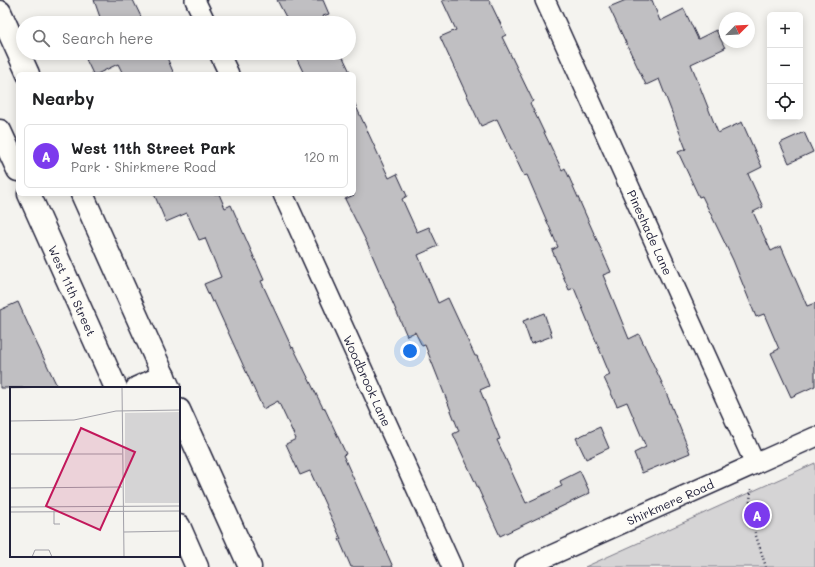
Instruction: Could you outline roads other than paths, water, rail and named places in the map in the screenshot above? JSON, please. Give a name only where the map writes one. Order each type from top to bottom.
[{"type":"main road","points":[[0,12],[8,51],[26,72]]},
{"type":"main road","points":[[0,130],[16,166]]},
{"type":"main road","name":"West 11th Street","points":[[30,196],[116,387]]},
{"type":"main road","points":[[83,196],[166,382],[142,387]]},
{"type":"main road","points":[[180,412],[250,567]]},
{"type":"main road","points":[[180,528],[197,567]]},
{"type":"street","points":[[195,0],[203,16]]},
{"type":"street","name":"Pineshade Lane","points":[[545,0],[755,464]]},
{"type":"street","points":[[222,60],[228,72]]},
{"type":"street","name":"Woodbrook Lane","points":[[284,196],[452,567]]},
{"type":"street","name":"Shirkmere Road","points":[[525,567],[815,437]]},
{"type":"place","name":"West 11th Street Park","points":[[757,515]]}]
